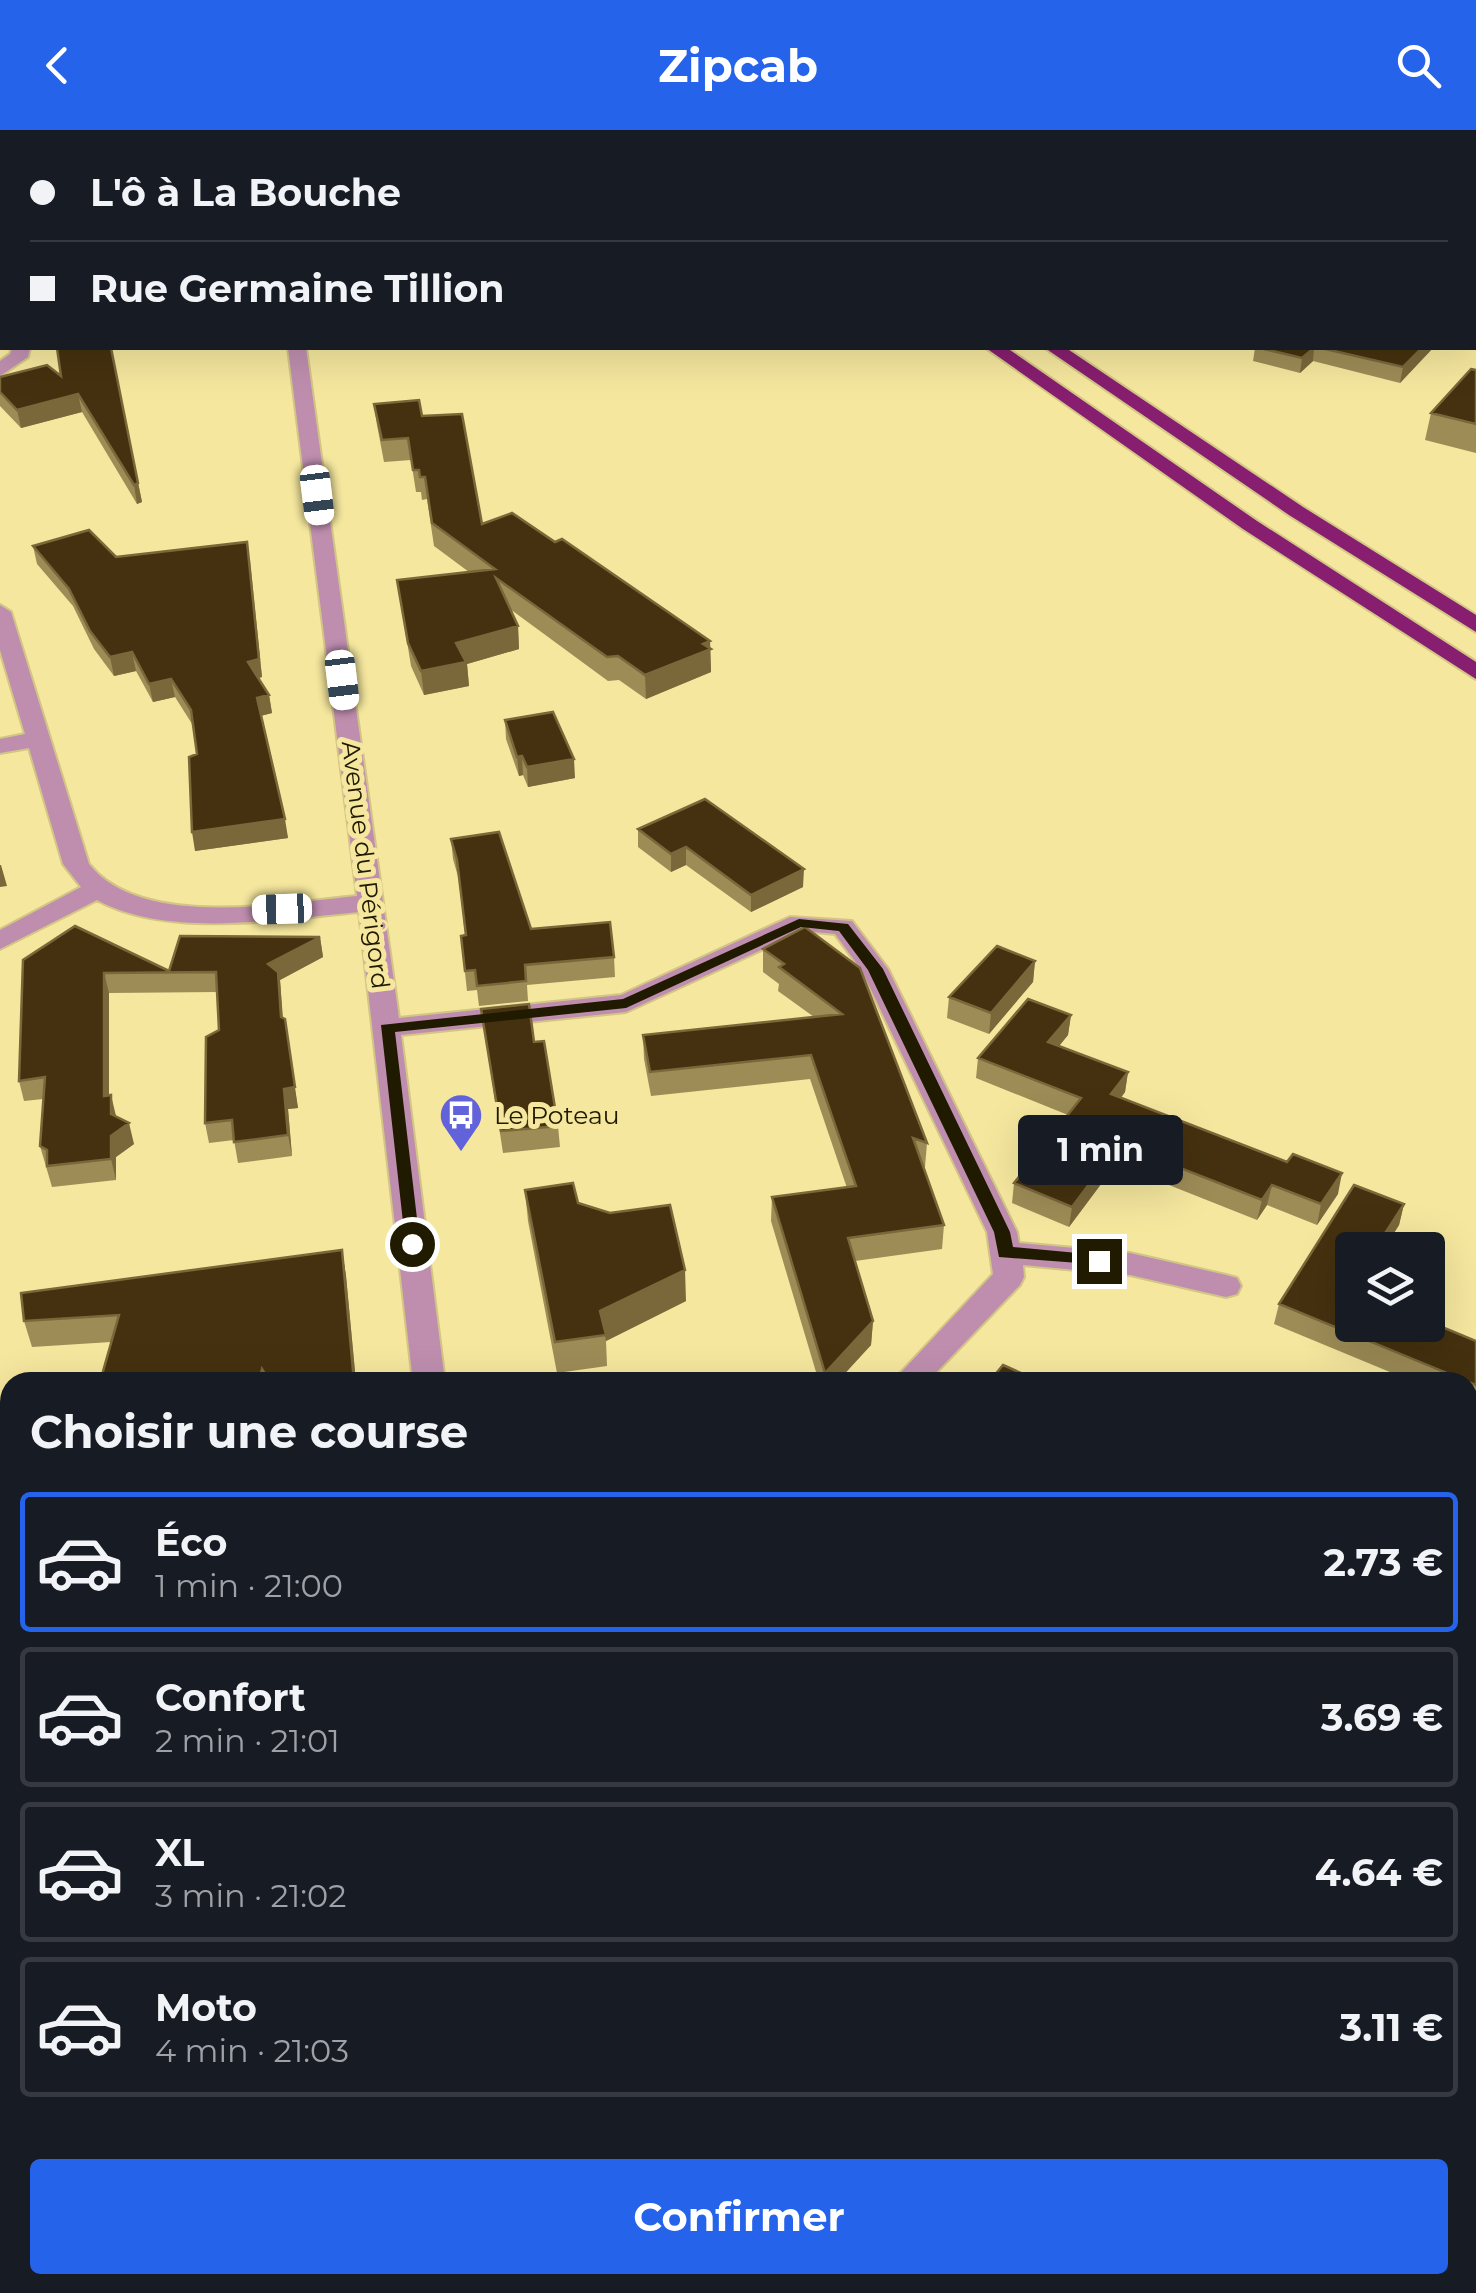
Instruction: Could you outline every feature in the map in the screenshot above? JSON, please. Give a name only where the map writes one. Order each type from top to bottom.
[{"type":"highway","points":[[998,350],[1235,515],[1476,672]]},
{"type":"highway","points":[[1057,350],[1219,460],[1476,625]]},
{"type":"street","points":[[0,370],[19,357],[21,350]]},
{"type":"street","name":"Avenue du Périgord","points":[[297,350],[387,1028],[428,1372]]},
{"type":"street","points":[[0,612],[76,864],[85,879],[130,905],[174,910],[371,903]]},
{"type":"street","points":[[0,746],[37,739]]},
{"type":"street","points":[[0,941],[98,889]]},
{"type":"street","points":[[387,1028],[626,1003],[799,923],[843,927],[875,969],[1002,1232],[1008,1278],[918,1372]]},
{"type":"street","points":[[1005,1252],[1130,1264],[1226,1286]]},
{"type":"building","points":[[57,350],[111,350],[138,483],[134,485],[78,394],[17,410],[0,392],[0,377],[47,365],[61,376]]},
{"type":"building","points":[[1268,350],[1312,350],[1302,358]]},
{"type":"building","points":[[1330,350],[1420,350],[1403,367]]},
{"type":"building","points":[[1471,369],[1476,370],[1476,424],[1431,413]]},
{"type":"building","points":[[419,400],[422,416],[462,414],[482,524],[512,513],[555,542],[562,539],[710,641],[703,644],[711,649],[645,675],[618,656],[607,657],[496,578],[518,626],[456,643],[466,662],[421,671],[408,643],[397,580],[495,569],[432,523],[425,477],[420,477],[419,470],[413,470],[408,438],[382,440],[374,404]]},
{"type":"building","points":[[89,530],[116,557],[247,542],[259,659],[248,662],[269,695],[257,698],[285,819],[192,832],[189,757],[197,754],[191,710],[171,679],[149,684],[132,652],[110,657],[90,631],[69,589],[33,546]]},
{"type":"building","points":[[553,712],[574,759],[527,767],[522,756],[517,757],[505,720]]},
{"type":"building","points":[[705,799],[804,869],[751,895],[686,847],[671,854],[638,829]]},
{"type":"building","points":[[499,832],[531,929],[610,922],[614,957],[525,965],[526,981],[477,986],[475,970],[465,971],[461,936],[466,935],[451,839]]},
{"type":"building","points":[[75,926],[169,971],[180,936],[320,937],[268,964],[278,972],[281,1017],[285,1019],[295,1087],[284,1089],[288,1135],[234,1142],[232,1120],[205,1123],[206,1037],[219,1030],[216,972],[104,973],[104,1096],[111,1095],[111,1114],[129,1123],[111,1136],[111,1159],[47,1166],[47,1150],[40,1146],[45,1077],[19,1081],[23,960]]},
{"type":"building","points":[[805,927],[860,968],[927,1143],[913,1138],[944,1225],[848,1238],[873,1321],[826,1372],[772,1197],[856,1186],[811,1055],[650,1072],[643,1035],[842,1014],[779,967],[784,964],[763,949]]},
{"type":"building","points":[[997,946],[1035,961],[991,1013],[949,997]]},
{"type":"building","points":[[1028,999],[1071,1015],[1048,1042],[1128,1072],[1111,1094],[1287,1162],[1293,1154],[1342,1173],[1321,1204],[1272,1185],[1262,1200],[1119,1144],[1072,1207],[1014,1183],[1081,1098],[978,1058]]},
{"type":"building","points":[[529,1004],[534,1042],[544,1041],[558,1126],[501,1131],[481,1009]]},
{"type":"building","points":[[573,1183],[578,1203],[610,1213],[670,1205],[685,1270],[600,1311],[606,1335],[555,1342],[525,1190]]},
{"type":"building","points":[[1354,1185],[1404,1204],[1386,1232],[1335,1232],[1335,1327],[1279,1304]]},
{"type":"building","points":[[342,1250],[353,1372],[262,1369],[103,1372],[119,1315],[24,1321],[21,1293]]},
{"type":"building","points":[[1445,1328],[1476,1341],[1476,1372],[1444,1372],[1371,1342],[1445,1342]]},
{"type":"building","points":[[1003,1365],[1019,1372],[997,1372]]},
{"type":"place","name":"Le Poteau","points":[[461,1153]]},
{"type":"route","points":[[412,1244],[387,1028],[626,1003],[799,923],[843,927],[875,969],[1002,1232],[1005,1252],[1099,1261]]}]
